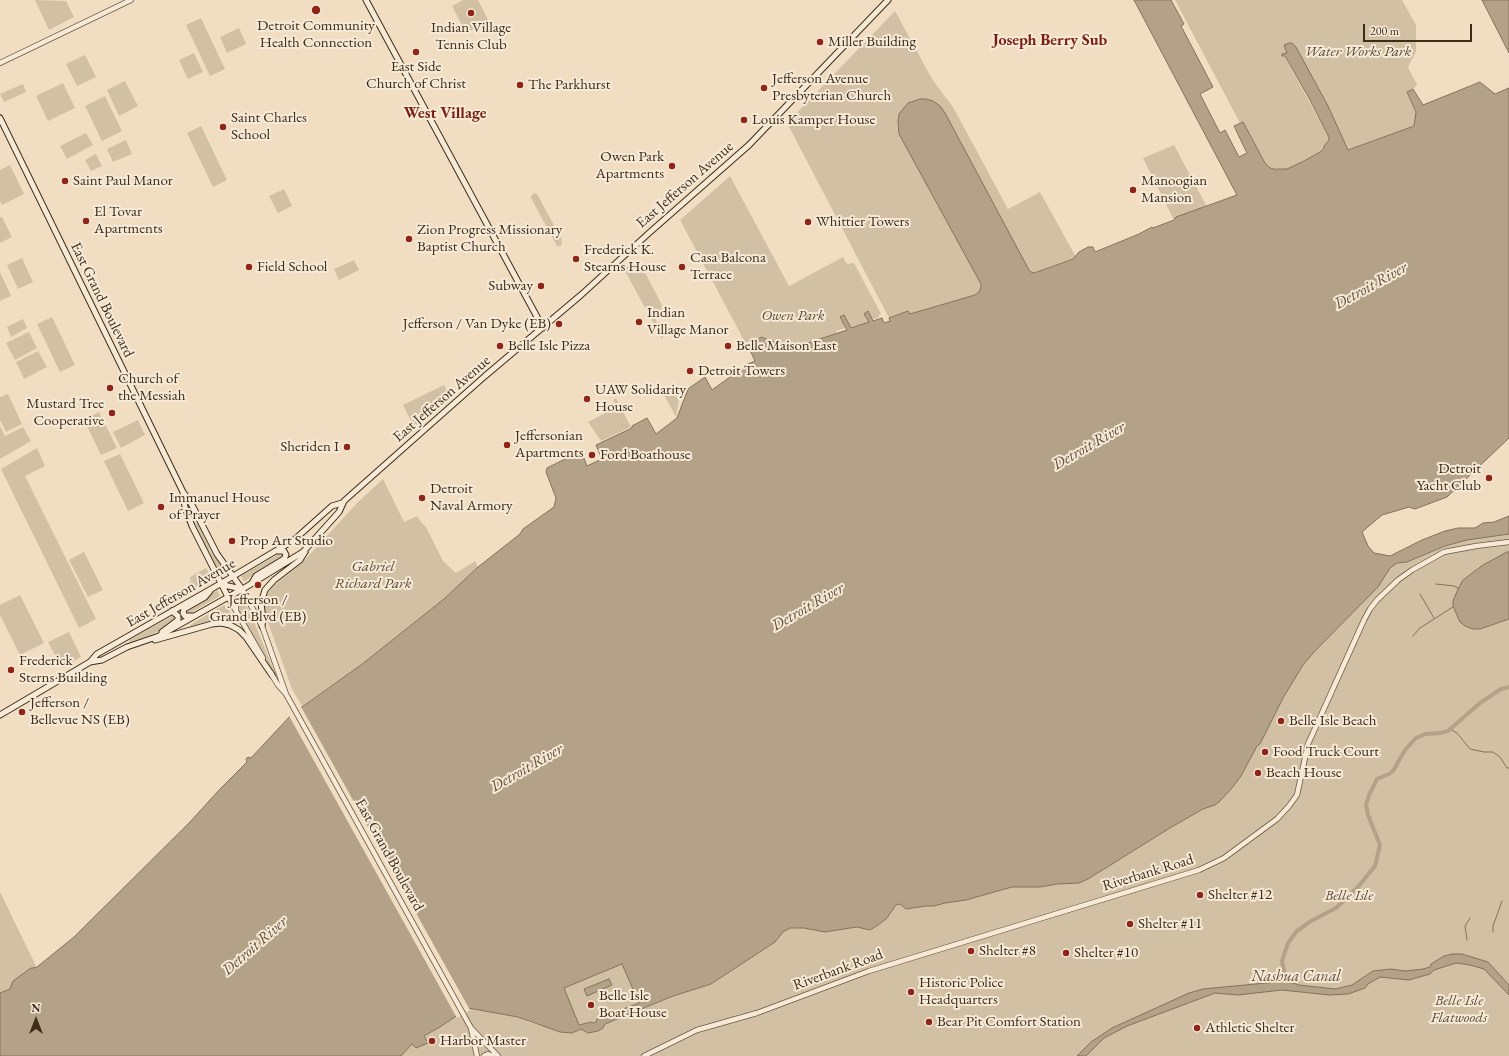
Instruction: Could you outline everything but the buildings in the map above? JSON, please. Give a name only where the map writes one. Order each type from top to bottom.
[{"type":"main road","points":[[366,0],[543,328]]},
{"type":"main road","name":"East Jefferson Avenue","points":[[0,716],[90,662],[97,654],[294,540],[332,506],[342,503],[469,391],[582,295],[649,233],[749,145],[888,0]]},
{"type":"main road","name":"East Grand Boulevard","points":[[0,118],[183,492],[192,505],[217,554],[242,590]]},
{"type":"main road","name":"East Grand Boulevard","points":[[183,492],[188,515],[220,584],[228,597]]},
{"type":"main road","name":"East Jefferson Avenue","points":[[90,662],[102,660],[127,647],[159,636],[242,590],[291,560],[308,547],[339,512],[342,503]]},
{"type":"main road","points":[[194,529],[192,524],[193,520],[201,522]]},
{"type":"main road","points":[[262,626],[263,620],[261,603],[265,590],[274,580],[300,560],[308,547]]},
{"type":"main road","points":[[252,583],[256,576],[285,558],[286,555],[284,551],[276,551]]},
{"type":"main road","points":[[213,567],[216,572],[222,572],[224,568],[223,562]]},
{"type":"main road","points":[[220,584],[242,590]]},
{"type":"main road","points":[[196,616],[185,616],[183,611],[205,597],[211,589]]},
{"type":"main road","points":[[159,636],[178,620],[178,616],[172,611]]},
{"type":"main road","points":[[139,643],[164,638],[207,624],[224,624],[235,628],[246,637],[272,675]]},
{"type":"street","points":[[0,63],[130,0]]},
{"type":"street","name":"Riverbank Road","points":[[644,1056],[697,1030],[757,1013],[869,971],[1205,868],[1224,858],[1277,819],[1297,795],[1308,744],[1364,620],[1370,609],[1378,600],[1398,580],[1412,570],[1444,552],[1509,542]]},
{"type":"street","name":"East Grand Boulevard","points":[[242,590],[262,626],[286,694]]},
{"type":"street","name":"East Grand Boulevard","points":[[228,597],[272,675],[286,694],[470,1027]]},
{"type":"street","points":[[236,610],[236,605],[239,601],[244,600],[250,603]]},
{"type":"street","points":[[470,1027],[476,1056]]},
{"type":"street","points":[[470,1027],[498,1056]]},
{"type":"street","points":[[484,1056],[490,1054],[493,1056]]},
{"type":"green space","points":[[35,0],[66,1],[74,17],[49,30]]},
{"type":"green space","name":"Indian Village Tennis Club","points":[[463,0],[478,0],[489,21],[466,33],[452,6]]},
{"type":"green space","name":"Water Works Park","points":[[1175,0],[1402,0],[1416,25],[1416,52],[1408,67],[1417,85],[1407,93],[1416,112],[1414,126],[1348,150],[1316,84],[1287,53],[1284,56],[1329,137],[1329,140],[1320,152],[1304,161],[1287,169],[1270,168],[1265,163],[1243,122],[1240,123]]},
{"type":"green space","points":[[895,11],[932,79],[953,107],[1008,209],[1040,192],[1076,257],[975,295],[910,315],[908,311],[889,318],[787,123]]},
{"type":"green space","points":[[201,18],[225,69],[210,76],[186,25]]},
{"type":"green space","points":[[239,28],[246,44],[227,53],[220,37]]},
{"type":"green space","points":[[194,53],[203,72],[188,79],[179,60]]},
{"type":"green space","points":[[85,55],[96,77],[77,86],[66,64]]},
{"type":"green space","points":[[125,81],[138,106],[119,116],[107,90]]},
{"type":"green space","points":[[63,83],[75,108],[48,121],[36,96]]},
{"type":"green space","points":[[23,84],[26,92],[4,102],[0,94]]},
{"type":"green space","points":[[105,96],[122,131],[102,141],[85,106]]},
{"type":"green space","points":[[201,126],[227,180],[213,187],[187,133]]},
{"type":"green space","points":[[86,133],[93,145],[67,159],[60,146]]},
{"type":"green space","points":[[126,140],[132,154],[113,162],[107,149]]},
{"type":"green space","points":[[1174,145],[1207,207],[1177,217],[1174,220],[1143,158]]},
{"type":"green space","points":[[96,154],[102,166],[91,171],[85,160]]},
{"type":"green space","points":[[10,165],[24,194],[2,205],[0,201],[0,170]]},
{"type":"green space","name":"Owen Park","points":[[730,176],[789,286],[843,257],[847,264],[854,263],[881,314],[879,317],[872,320],[868,312],[869,322],[850,328],[844,316],[840,318],[846,328],[836,331],[837,333],[791,350],[761,337],[747,346],[680,220]]},
{"type":"green space","points":[[284,189],[292,206],[278,213],[269,196]]},
{"type":"green space","points":[[534,193],[537,194],[562,240],[561,246],[557,246],[531,198]]},
{"type":"green space","points":[[0,217],[2,217],[12,237],[0,243]]},
{"type":"green space","points":[[22,258],[33,282],[18,289],[7,265]]},
{"type":"green space","points":[[354,260],[359,270],[339,280],[334,269]]},
{"type":"green space","points":[[636,260],[642,267],[662,305],[661,310],[655,318],[663,338],[662,339],[624,269]]},
{"type":"green space","points":[[0,272],[11,296],[0,301]]},
{"type":"green space","points":[[52,317],[75,365],[60,372],[37,324]]},
{"type":"green space","points":[[23,319],[27,328],[11,337],[7,327]]},
{"type":"green space","points":[[29,332],[37,348],[15,360],[6,343]]},
{"type":"green space","points":[[38,351],[47,367],[24,379],[16,362]]},
{"type":"green space","points":[[444,385],[450,396],[414,427],[403,405]]},
{"type":"green space","points":[[666,391],[669,396],[675,392],[679,400],[676,417],[663,393]]},
{"type":"green space","points":[[8,394],[22,424],[6,432],[0,420],[0,397]]},
{"type":"green space","points":[[616,398],[631,427],[601,441],[588,422],[617,407],[613,400]]},
{"type":"green space","points":[[99,412],[117,448],[101,455],[84,420]]},
{"type":"green space","points":[[138,420],[145,435],[121,448],[113,432]]},
{"type":"green space","points":[[0,426],[5,436],[23,427],[31,441],[0,459]]},
{"type":"green space","points":[[37,448],[45,466],[25,476],[96,619],[79,628],[1,469]]},
{"type":"green space","points":[[120,454],[144,503],[128,511],[104,461]]},
{"type":"green space","name":"Gabriel Richard Park","points":[[383,479],[404,522],[417,516],[426,527],[443,561],[456,573],[475,561],[478,567],[444,599],[361,665],[302,706],[292,689],[265,614],[267,595],[273,586],[301,564],[358,502]]},
{"type":"green space","points":[[195,524],[198,524],[211,552],[222,566],[221,570],[218,570],[216,567]]},
{"type":"green space","name":"Belle Isle","points":[[1509,534],[1509,1056],[401,1056],[412,1044],[427,1043],[424,1036],[468,1008],[518,1017],[531,1023],[572,1033],[581,1029],[588,1033],[598,1031],[604,1024],[673,996],[711,984],[775,942],[783,932],[790,928],[804,928],[825,932],[857,927],[870,930],[886,919],[896,905],[900,904],[906,909],[934,906],[966,900],[1012,887],[1040,887],[1057,884],[1070,884],[1088,879],[1170,828],[1219,802],[1232,788],[1241,775],[1283,698],[1303,665],[1378,587],[1390,568],[1397,563],[1407,562],[1445,546],[1467,540]]},
{"type":"green space","points":[[84,552],[103,590],[88,597],[69,560]]},
{"type":"green space","points":[[279,554],[283,555],[282,558],[256,573],[244,582],[241,576]]},
{"type":"green space","points":[[206,568],[213,580],[193,591],[188,584],[191,581],[190,577]]},
{"type":"green space","points":[[217,590],[220,596],[189,614],[186,613],[187,609],[209,597]]},
{"type":"green space","points":[[20,595],[44,643],[20,655],[0,615],[0,605]]},
{"type":"green space","points":[[241,603],[245,604],[250,612],[275,673],[237,608]]},
{"type":"green space","points":[[224,605],[229,610],[239,628],[220,621],[208,622],[191,627],[190,625]]},
{"type":"green space","points":[[172,616],[175,617],[175,620],[162,629],[130,642],[129,640]]},
{"type":"green space","points":[[69,632],[81,657],[62,668],[48,642]]},
{"type":"green space","points":[[0,892],[36,966],[14,981],[10,989],[0,993]]},
{"type":"green space","points":[[622,964],[639,1003],[597,1019],[596,1022],[579,1025],[563,988]]},
{"type":"water","name":"Detroit River","points":[[1134,0],[1171,0],[1184,24],[1181,26],[1213,87],[1200,94],[1220,133],[1225,130],[1239,157],[1247,153],[1234,126],[1243,122],[1265,163],[1270,168],[1274,169],[1287,169],[1304,161],[1320,152],[1329,140],[1329,137],[1310,100],[1285,56],[1282,56],[1282,54],[1287,53],[1284,45],[1289,43],[1292,43],[1296,47],[1328,106],[1348,150],[1414,126],[1416,112],[1407,92],[1413,89],[1423,105],[1480,82],[1495,94],[1509,88],[1509,438],[1447,497],[1415,509],[1409,507],[1382,515],[1362,532],[1368,546],[1374,553],[1390,556],[1422,540],[1445,531],[1458,528],[1475,528],[1483,523],[1494,522],[1509,516],[1509,534],[1467,540],[1445,546],[1407,562],[1397,563],[1390,568],[1378,587],[1303,665],[1283,698],[1260,744],[1257,746],[1241,776],[1232,788],[1215,805],[1203,809],[1079,883],[1057,884],[1040,887],[1012,887],[966,900],[934,906],[906,909],[900,904],[896,905],[886,919],[870,930],[857,927],[825,932],[804,928],[790,928],[783,932],[775,942],[711,984],[673,996],[605,1024],[603,1028],[598,1031],[588,1033],[581,1029],[572,1033],[560,1032],[518,1017],[468,1008],[424,1036],[428,1043],[416,1048],[412,1044],[401,1056],[0,1056],[0,993],[10,989],[13,981],[31,968],[37,967],[74,937],[190,822],[247,762],[246,759],[248,757],[251,758],[292,714],[361,665],[444,599],[478,567],[520,534],[523,529],[554,507],[556,498],[546,472],[547,468],[581,451],[587,466],[602,459],[596,445],[632,428],[632,426],[647,418],[656,434],[677,418],[688,389],[705,377],[712,390],[748,364],[755,361],[748,346],[761,337],[790,348],[791,350],[847,330],[840,317],[844,315],[851,328],[869,322],[864,314],[868,311],[873,321],[882,318],[884,323],[890,321],[889,318],[908,311],[910,314],[975,295],[979,292],[981,284],[899,134],[899,114],[908,103],[920,99],[926,99],[933,101],[940,106],[1029,270],[1034,273],[1073,259],[1079,252],[1088,247],[1093,247],[1095,252],[1152,227],[1153,228],[1174,220],[1176,217],[1237,195]],"holes":[[[622,964],[639,1003],[597,1019],[596,1022],[579,1025],[564,988]]]},
{"type":"water","points":[[1482,0],[1509,0],[1509,53]]},
{"type":"water","points":[[1509,552],[1509,619],[1480,629],[1473,629],[1465,626],[1460,622],[1453,606],[1453,601],[1463,580],[1483,565]]},
{"type":"water","points":[[1462,954],[1488,962],[1509,985],[1509,995],[1484,969],[1456,963],[1434,970],[1430,974],[1409,980],[1380,977],[1368,984],[1365,988],[1348,994],[1329,995],[1282,990],[1238,995],[1215,993],[1127,1026],[1104,1038],[1086,1056],[1077,1056],[1091,1042],[1112,1028],[1189,993],[1203,989],[1287,981],[1299,985],[1335,989],[1352,985],[1373,971],[1391,969],[1405,971],[1423,969],[1430,967],[1431,964],[1444,956]]},
{"type":"water","points":[[609,979],[612,985],[587,996],[584,989]]},
{"type":"pier","points":[[300,705],[470,1010],[457,1018],[288,714]]},
{"type":"waterway","points":[[1436,584],[1454,586],[1458,588]]},
{"type":"waterway","points":[[1420,594],[1434,618]]},
{"type":"waterway","points":[[1413,636],[1420,628],[1453,607]]},
{"type":"waterway","name":"Nashua Canal","points":[[1287,985],[1282,961],[1288,943],[1297,931],[1311,921],[1336,908],[1358,887],[1375,866],[1380,845],[1368,815],[1366,805],[1377,779],[1393,771],[1405,750],[1416,738],[1425,734],[1448,731],[1480,703],[1501,689],[1509,687]]},
{"type":"waterway","points":[[1450,729],[1457,733],[1470,749],[1493,752],[1500,757],[1507,768],[1509,768]]},
{"type":"waterway","points":[[1493,932],[1493,926],[1502,901]]},
{"type":"waterway","points":[[1467,940],[1465,926],[1470,918]]},
{"type":"place","name":"Detroit Community Health Connection","points":[[316,10]]},
{"type":"place","name":"Indian Village Tennis Club","points":[[471,13]]},
{"type":"place","name":"Miller Building","points":[[820,42]]},
{"type":"place","name":"East Side Church of Christ","points":[[416,52]]},
{"type":"place","name":"The Parkhurst","points":[[520,85]]},
{"type":"place","name":"Jefferson Avenue Presbyterian Church","points":[[764,88]]},
{"type":"place","name":"Louis Kamper House","points":[[744,120]]},
{"type":"place","name":"Saint Charles School","points":[[223,127]]},
{"type":"place","name":"Owen Park Apartments","points":[[672,166]]},
{"type":"place","name":"Saint Paul Manor","points":[[65,181]]},
{"type":"place","name":"Manoogian Mansion","points":[[1133,190]]},
{"type":"place","name":"El Tovar Apartments","points":[[86,221]]},
{"type":"place","name":"Whittier Towers","points":[[808,222]]},
{"type":"place","name":"Zion Progress Missionary Baptist Church","points":[[409,239]]},
{"type":"place","name":"Frederick K. Stearns House","points":[[576,259]]},
{"type":"place","name":"Field School","points":[[249,267]]},
{"type":"place","name":"Casa Balcona Terrace","points":[[682,267]]},
{"type":"place","name":"Subway","points":[[541,286]]},
{"type":"place","name":"Indian Village Manor","points":[[639,322]]},
{"type":"place","name":"Jefferson / Van Dyke (EB)","points":[[559,324]]},
{"type":"place","name":"Belle Isle Pizza","points":[[500,346]]},
{"type":"place","name":"Belle Maison East","points":[[728,346]]},
{"type":"place","name":"Detroit Towers","points":[[690,371]]},
{"type":"place","name":"Church of the Messiah","points":[[110,388]]},
{"type":"place","name":"UAW Solidarity House","points":[[587,399]]},
{"type":"place","name":"Mustard Tree Cooperative","points":[[112,413]]},
{"type":"place","name":"Jeffersonian Apartments","points":[[507,445]]},
{"type":"place","name":"Sheriden I","points":[[347,447]]},
{"type":"place","name":"Ford Boathouse","points":[[592,455]]},
{"type":"place","name":"Detroit Yacht Club","points":[[1489,478]]},
{"type":"place","name":"Detroit Naval Armory","points":[[422,498]]},
{"type":"place","name":"Immanuel House of Prayer","points":[[161,507]]},
{"type":"place","name":"Prop Art Studio","points":[[232,541]]},
{"type":"place","name":"Jefferson / Grand Blvd (EB)","points":[[258,585]]},
{"type":"place","name":"Frederick Sterns Building","points":[[11,670]]},
{"type":"place","name":"Jefferson / Bellevue NS (EB)","points":[[22,712]]},
{"type":"place","name":"Belle Isle Beach","points":[[1281,721]]},
{"type":"place","name":"Food Truck Court","points":[[1265,752]]},
{"type":"place","name":"Beach House","points":[[1258,773]]},
{"type":"place","name":"Shelter #12","points":[[1200,895]]},
{"type":"place","name":"Shelter #11","points":[[1130,924]]},
{"type":"place","name":"Shelter #8","points":[[971,951]]},
{"type":"place","name":"Shelter #10","points":[[1066,953]]},
{"type":"place","name":"Historic Police Headquarters","points":[[911,992]]},
{"type":"place","name":"Belle Isle Boat House","points":[[591,1005]]},
{"type":"place","name":"Bear Pit Comfort Station","points":[[929,1022]]},
{"type":"place","name":"Athletic Shelter","points":[[1197,1028]]},
{"type":"place","name":"Harbor Master","points":[[432,1041]]},
{"type":"district","name":"Joseph Berry Sub","points":[[1050,41]]},
{"type":"district","name":"West Village","points":[[445,114]]},
{"type":"park label","name":"Belle Isle Flatwoods","points":[[1459,1010]]}]
